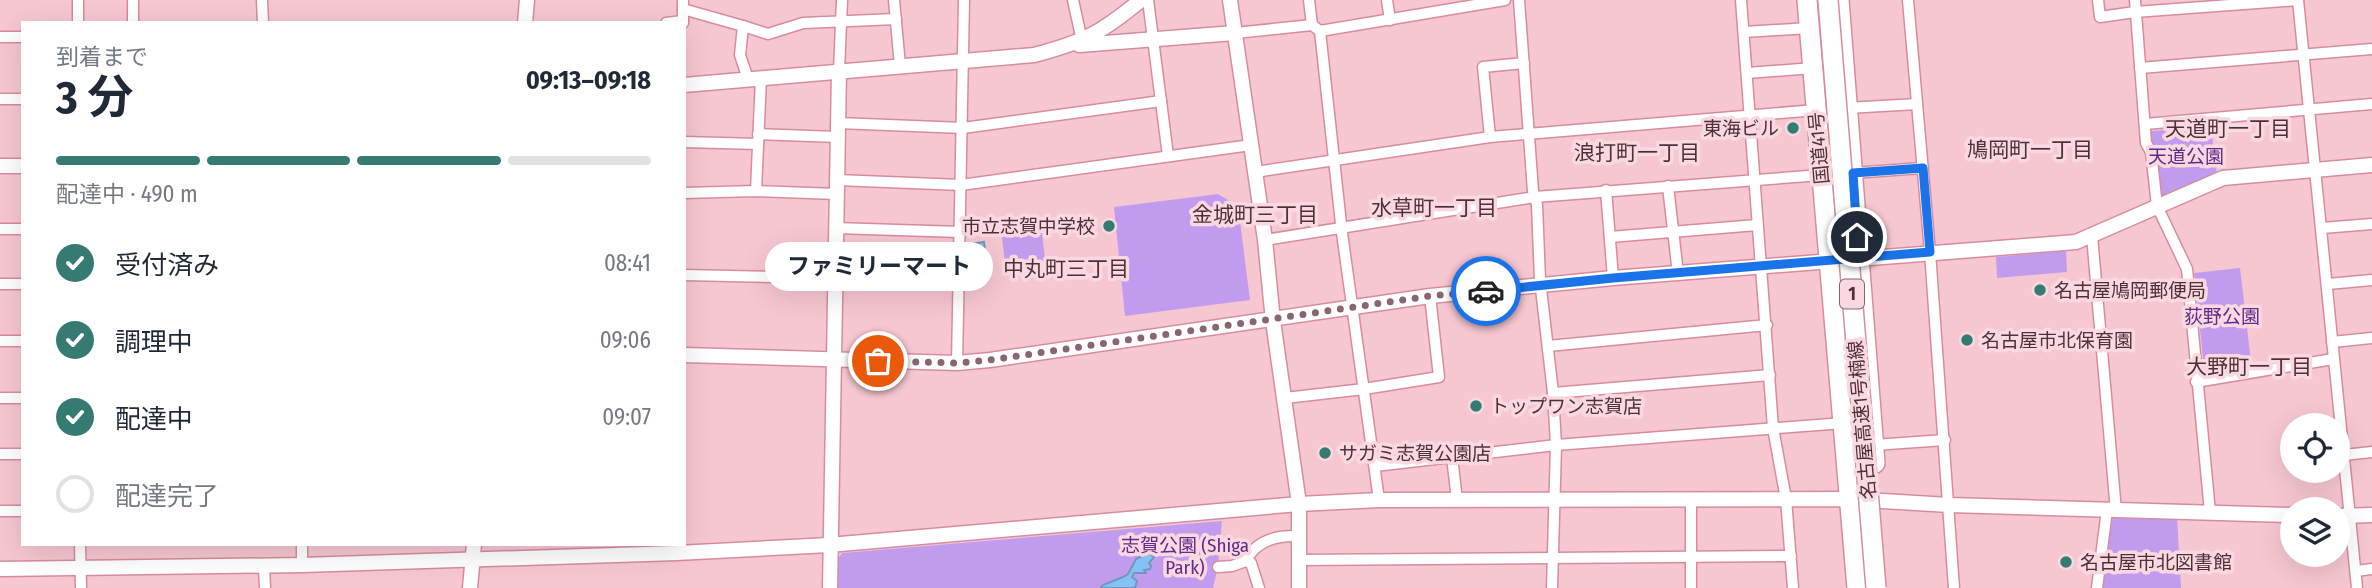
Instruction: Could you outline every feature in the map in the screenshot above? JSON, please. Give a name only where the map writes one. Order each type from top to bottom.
[{"type":"highway","name":"国道41号","points":[[1807,0],[1857,588]]},
{"type":"highway","name":"名古屋高速1号楠線","points":[[1817,0],[1864,588]]},
{"type":"highway","name":"名古屋高速1号楠線","points":[[1828,0],[1876,588]]},
{"type":"highway","name":"国道41号","points":[[1839,0],[1885,588]]},
{"type":"street","points":[[78,0],[78,21]]},
{"type":"street","points":[[133,0],[133,21]]},
{"type":"street","points":[[262,0],[262,21]]},
{"type":"street","points":[[525,21],[527,0]]},
{"type":"street","points":[[830,588],[832,360],[842,0]]},
{"type":"street","points":[[894,0],[901,66]]},
{"type":"street","points":[[957,363],[964,0]]},
{"type":"street","points":[[1073,0],[1077,43]]},
{"type":"street","points":[[1077,43],[1116,21],[1141,0]]},
{"type":"street","points":[[1148,0],[1168,156]]},
{"type":"street","points":[[1230,0],[1265,240],[1273,321],[1299,504],[1299,588]]},
{"type":"street","points":[[1309,0],[1316,28],[1378,500]]},
{"type":"street","points":[[1387,0],[1390,20]]},
{"type":"street","points":[[686,85],[1034,55],[1077,43],[1316,28],[1390,20],[1505,0]]},
{"type":"street","points":[[1519,0],[1556,445],[1552,588]]},
{"type":"street","points":[[1741,0],[1773,428],[1786,499],[1793,588]]},
{"type":"street","points":[[1908,0],[1945,440],[1954,588]]},
{"type":"street","points":[[2098,0],[2100,18],[2136,12],[2298,0],[2339,413]]},
{"type":"street","points":[[2134,0],[2146,143],[2151,152],[2157,206],[2187,268],[2210,512]]},
{"type":"street","points":[[683,4],[768,34],[803,23],[896,19]]},
{"type":"street","points":[[743,26],[740,55],[755,79],[758,139],[756,191]]},
{"type":"street","points":[[1744,32],[1809,28]]},
{"type":"street","points":[[0,37],[21,37]]},
{"type":"street","points":[[2140,68],[2372,49]]},
{"type":"street","points":[[1490,137],[1483,68],[1524,62]]},
{"type":"street","points":[[1747,73],[1813,68]]},
{"type":"street","points":[[0,99],[21,99]]},
{"type":"street","points":[[686,142],[758,139],[838,130],[963,128],[1161,101]]},
{"type":"street","points":[[1847,108],[1917,104]]},
{"type":"street","points":[[2145,124],[2372,104]]},
{"type":"street","points":[[1255,172],[1490,137],[1816,110]]},
{"type":"street","points":[[686,193],[961,185],[1251,145]]},
{"type":"street","points":[[686,355],[957,363],[1273,321],[1430,296],[1613,278],[2076,242],[2223,178],[2372,165]]},
{"type":"street","points":[[0,166],[21,166]]},
{"type":"street","points":[[1853,173],[1923,168]]},
{"type":"street","points":[[1265,240],[1535,197],[1821,175]]},
{"type":"street","points":[[1668,186],[1678,274]]},
{"type":"street","points":[[1606,190],[1613,278]]},
{"type":"street","points":[[2322,228],[2372,224]]},
{"type":"street","points":[[1611,237],[1757,225]]},
{"type":"street","points":[[835,228],[960,232]]},
{"type":"street","points":[[0,229],[21,229]]},
{"type":"street","points":[[2092,236],[2112,511],[2097,588]]},
{"type":"street","points":[[686,275],[959,281]]},
{"type":"street","points":[[2328,284],[2372,280]]},
{"type":"street","points":[[0,284],[21,284]]},
{"type":"street","points":[[1285,398],[1439,377],[1430,296]]},
{"type":"street","points":[[1548,346],[1767,325]]},
{"type":"street","points":[[2332,342],[2372,338]]},
{"type":"street","points":[[0,341],[21,341]]},
{"type":"street","points":[[2196,383],[2333,359]]},
{"type":"street","points":[[1553,393],[1770,375]]},
{"type":"street","points":[[0,398],[21,398]]},
{"type":"street","points":[[1375,466],[1556,445],[1844,423]]},
{"type":"street","points":[[1874,445],[1945,440]]},
{"type":"street","points":[[2350,454],[2372,452]]},
{"type":"street","points":[[0,454],[21,454]]},
{"type":"street","points":[[1452,457],[1457,500]]},
{"type":"street","points":[[1691,499],[1691,588]]},
{"type":"street","points":[[0,569],[473,561],[677,549],[829,545],[1299,504],[1378,500],[1849,499],[2112,511],[2280,514]]},
{"type":"street","points":[[0,511],[21,511]]},
{"type":"street","points":[[2350,516],[2372,515]]},
{"type":"street","points":[[1218,567],[1246,561],[1251,551],[1276,537],[1294,536]]},
{"type":"street","points":[[2350,544],[2357,588]]},
{"type":"street","points":[[80,546],[81,588]]},
{"type":"street","points":[[302,546],[302,565]]},
{"type":"street","points":[[470,588],[474,546]]},
{"type":"street","points":[[1299,560],[1791,556]]},
{"type":"street","points":[[1246,561],[1251,564],[1259,588]]},
{"type":"street","points":[[264,566],[265,588]]},
{"type":"street","points":[[2356,571],[2372,569]]},
{"type":"green space","name":"天道公園","points":[[2211,126],[2217,175],[2164,197],[2160,196],[2156,147],[2150,142],[2149,134],[2152,131]]},
{"type":"green space","points":[[1218,194],[1238,206],[1250,300],[1125,316],[1114,207]]},
{"type":"green space","points":[[1041,226],[1046,266],[1006,270],[1001,230]]},
{"type":"green space","points":[[2066,251],[2067,272],[1997,278],[1996,257]]},
{"type":"green space","name":"荻野公園","points":[[2240,268],[2251,362],[2204,367],[2194,273]]},
{"type":"green space","points":[[2113,515],[2177,517],[2181,588],[2102,588]]},
{"type":"green space","name":"志賀公園 (Shiga Park)","points":[[1222,521],[1218,567],[1213,588],[838,588],[838,559],[842,553]]},
{"type":"water","points":[[984,242],[988,275],[974,277],[970,244]]},
{"type":"water","points":[[1149,553],[1154,557],[1149,563],[1150,569],[1144,570],[1146,573],[1134,573],[1132,577],[1137,581],[1135,588],[1101,588],[1128,574],[1136,559]]},
{"type":"way so far","points":[[878,361],[957,363],[990,360],[1430,296],[1486,291]]},
{"type":"place","name":"東海ビル","points":[[1793,128]]},
{"type":"place","name":"市立志賀中学校","points":[[1109,226]]},
{"type":"place","name":"名古屋鳩岡郵便局","points":[[2040,290]]},
{"type":"place","name":"名古屋市北保育園","points":[[1967,340]]},
{"type":"place","name":"ファミリーマート","points":[[878,361]]},
{"type":"place","name":"トップワン志賀店","points":[[1476,406]]},
{"type":"place","name":"サガミ志賀公園店","points":[[1325,453]]},
{"type":"place","name":"名古屋市北図書館","points":[[2066,562]]},
{"type":"district","name":"天道町一丁目","points":[[2228,129]]},
{"type":"district","name":"鳩岡町一丁目","points":[[2030,150]]},
{"type":"district","name":"浪打町一丁目","points":[[1637,153]]},
{"type":"district","name":"水草町一丁目","points":[[1434,208]]},
{"type":"district","name":"金城町三丁目","points":[[1255,215]]},
{"type":"district","name":"中丸町三丁目","points":[[1066,269]]},
{"type":"district","name":"大野町一丁目","points":[[2249,367]]},
{"type":"route","points":[[1486,291],[1930,252],[1923,168],[1853,173],[1857,237]]}]
